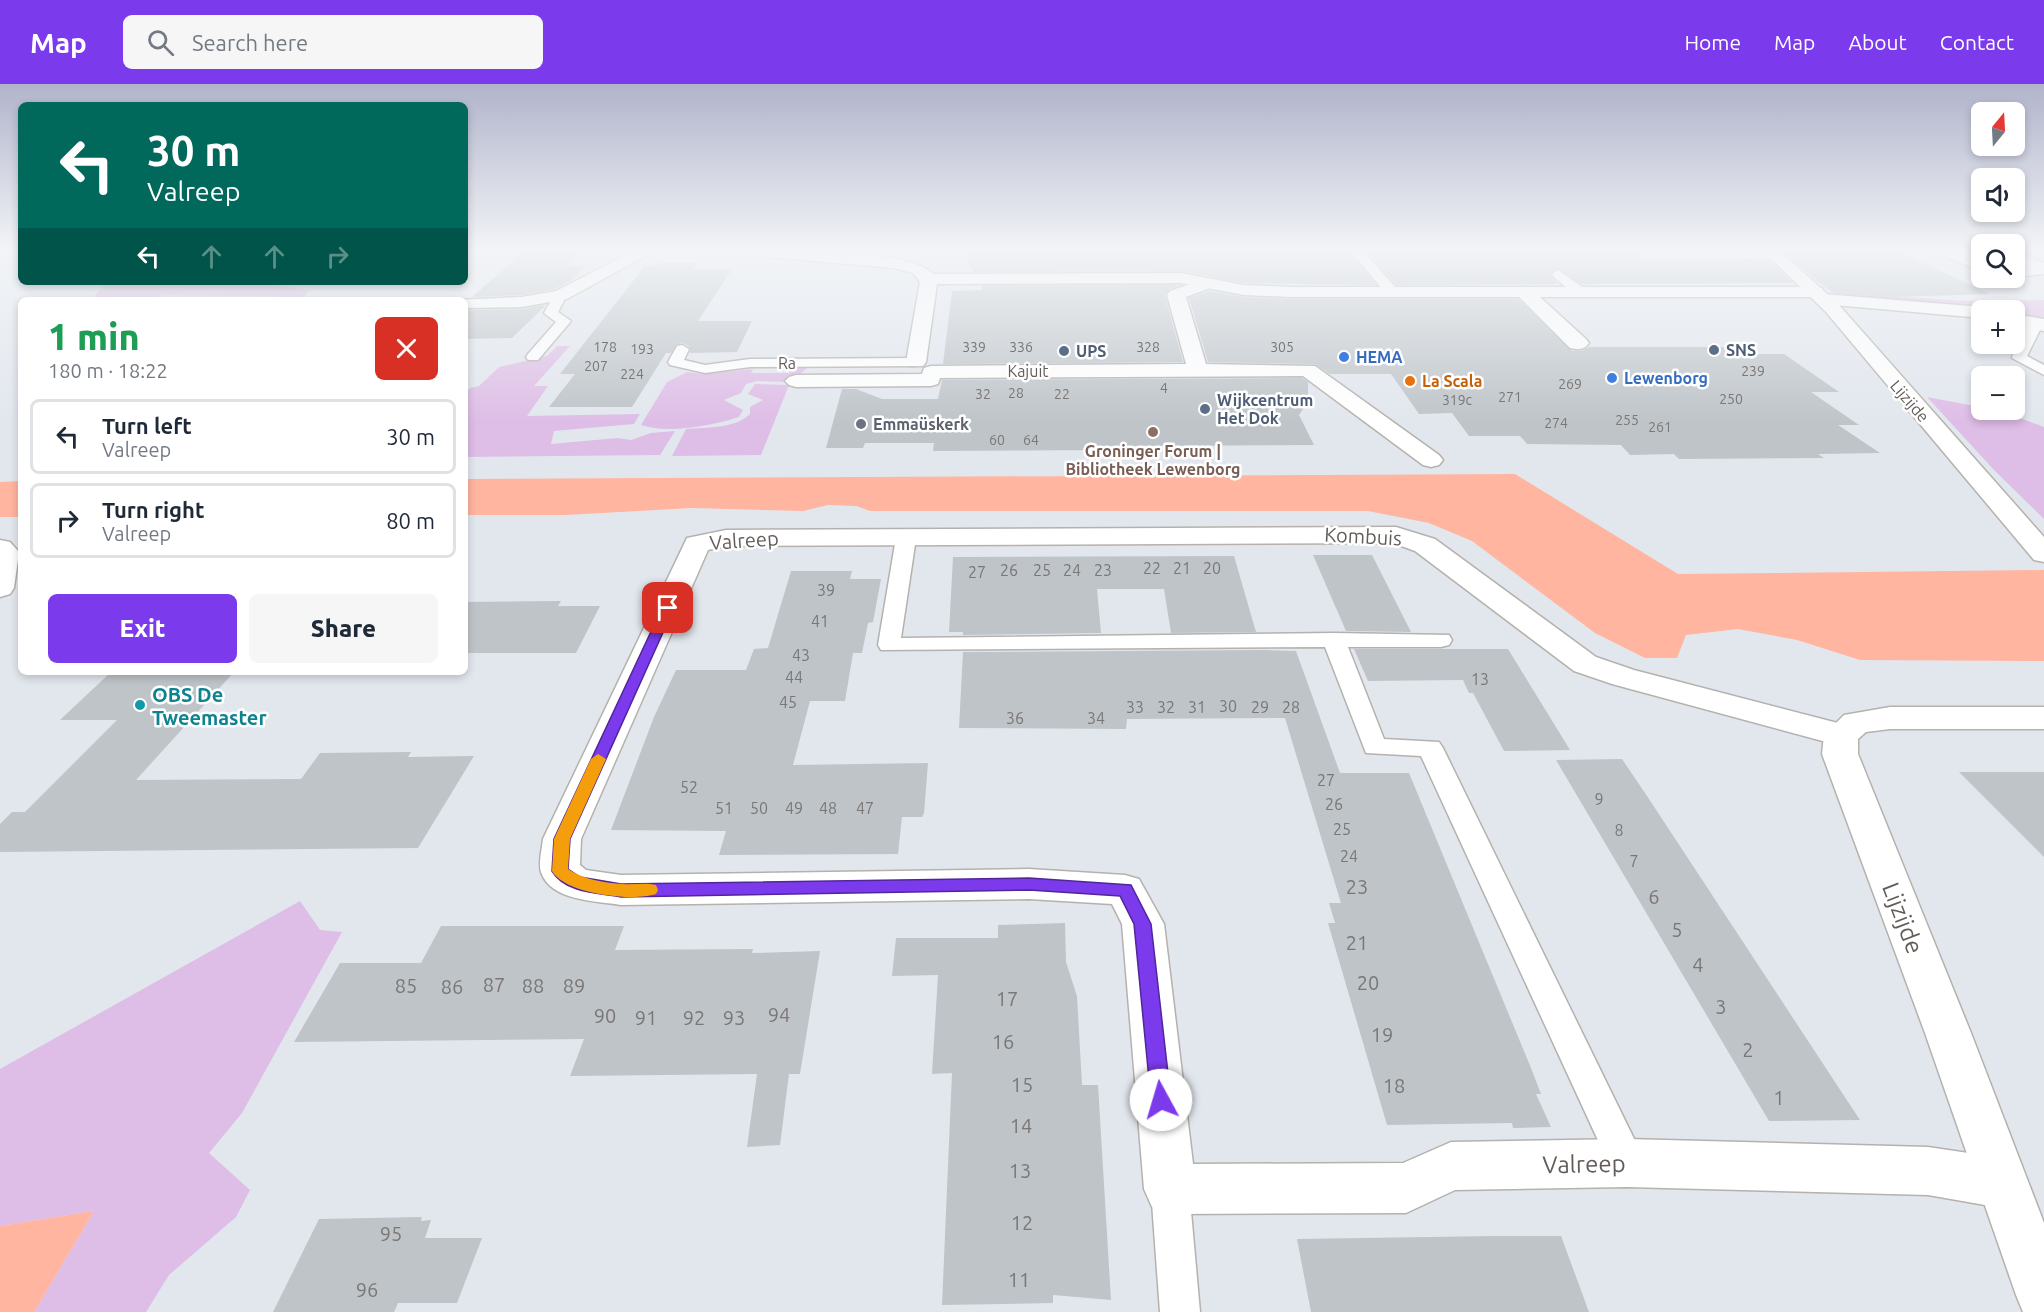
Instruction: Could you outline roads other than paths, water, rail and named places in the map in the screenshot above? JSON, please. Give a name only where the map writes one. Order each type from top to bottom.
[{"type":"street","points":[[927,379],[928,308]]},
{"type":"street","points":[[1180,308],[1198,370]]},
{"type":"street","points":[[1542,308],[1579,343],[1577,344]]},
{"type":"street","name":"Lijzijde","points":[[1831,308],[2044,554]]},
{"type":"street","points":[[1939,308],[1971,312]]},
{"type":"street","points":[[2025,322],[2040,325]]},
{"type":"street","name":"Kajuit","points":[[927,379],[1198,370],[1317,370],[1431,460]]},
{"type":"street","name":"Ra","points":[[796,381],[927,379]]},
{"type":"street","name":"Kombuis","points":[[906,538],[1396,535],[1425,545],[1585,664],[1623,677],[1841,735]]},
{"type":"street","name":"Valreep","points":[[906,538],[726,538],[698,544],[562,839],[560,871],[576,883],[621,890],[1029,884],[1125,890],[1143,924],[1170,1189],[1406,1188],[1451,1166],[1627,1163],[1928,1171],[2002,1183]]},
{"type":"street","points":[[0,588],[5,552],[2,548]]},
{"type":"street","points":[[1841,735],[1856,723],[1890,718],[2044,718]]},
{"type":"street","name":"Lijzijde","points":[[1841,735],[1840,754],[1846,772],[1947,1033],[2044,1296]]},
{"type":"lane","points":[[533,357],[564,321],[551,313],[554,308]]},
{"type":"lane","points":[[2019,358],[2021,348],[2040,325]]},
{"type":"lane","name":"Ra","points":[[682,349],[675,362],[705,369],[750,363],[927,379]]},
{"type":"lane","points":[[2019,358],[2044,361]]},
{"type":"lane","points":[[2019,358],[2044,370]]},
{"type":"lane","points":[[906,538],[889,645],[1441,640]]},
{"type":"lane","points":[[1334,640],[1375,747],[1430,748],[1627,1163]]},
{"type":"lane","name":"Valreep","points":[[1170,1189],[1180,1312]]},
{"type":"place","name":"SNS","points":[[1714,350]]},
{"type":"place","name":"UPS","points":[[1064,351]]},
{"type":"place","name":"HEMA","points":[[1344,357]]},
{"type":"place","name":"Lewenborg","points":[[1612,378]]},
{"type":"place","name":"La Scala","points":[[1410,381]]},
{"type":"place","name":"Wijkcentrum Het Dok","points":[[1205,409]]},
{"type":"place","name":"Emmaüskerk","points":[[861,424]]},
{"type":"place","name":"Groninger Forum | Bibliotheek Lewenborg","points":[[1153,432]]},
{"type":"place","name":"OBS De Tweemaster","points":[[140,705]]}]
